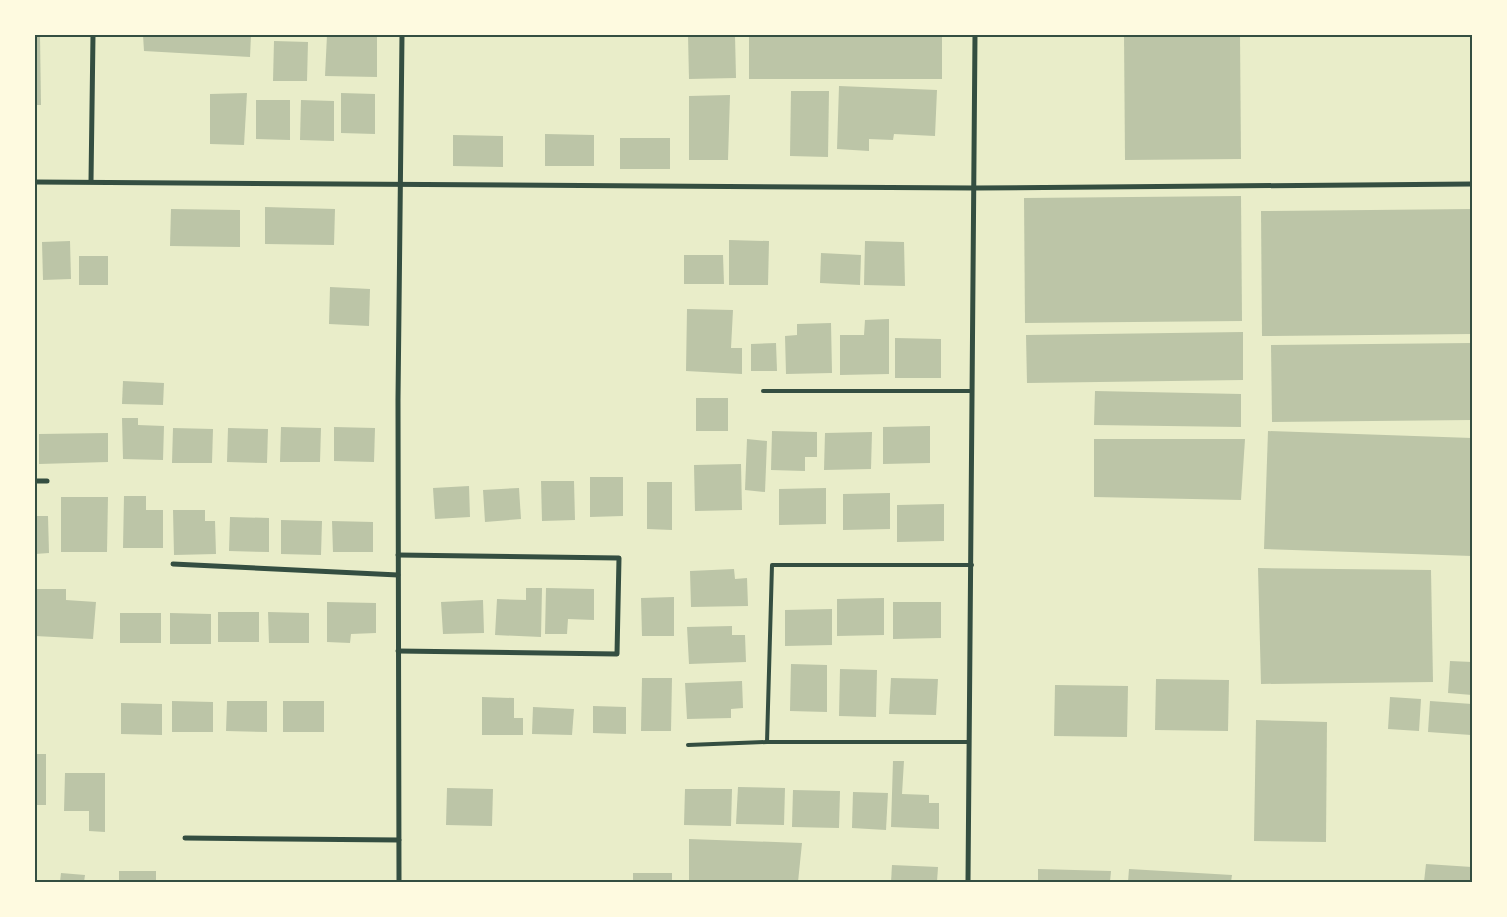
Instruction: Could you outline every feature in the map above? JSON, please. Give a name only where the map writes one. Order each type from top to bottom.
[{"type":"street","points":[[91,181],[93,35]]},
{"type":"street","points":[[399,882],[398,555],[402,35]]},
{"type":"street","points":[[968,882],[975,35]]},
{"type":"street","points":[[35,182],[975,188],[1472,184]]},
{"type":"street","points":[[35,481],[47,481]]},
{"type":"street","points":[[398,555],[620,558],[617,654],[398,651]]},
{"type":"street","points":[[173,564],[398,575]]},
{"type":"street","points":[[185,838],[399,840]]},
{"type":"lane","points":[[763,391],[971,391]]},
{"type":"lane","points":[[766,742],[772,565],[972,565]]},
{"type":"lane","points":[[688,745],[766,742],[968,742]]},
{"type":"building","points":[[35,35],[40,35],[41,105],[35,105]]},
{"type":"building","points":[[143,35],[251,35],[250,57],[144,51]]},
{"type":"building","points":[[327,35],[377,36],[377,77],[325,76]]},
{"type":"building","points":[[688,35],[735,35],[736,78],[689,79]]},
{"type":"building","points":[[749,35],[942,35],[942,79],[749,79]]},
{"type":"building","points":[[1124,35],[1240,35],[1241,159],[1125,160]]},
{"type":"building","points":[[274,41],[308,42],[307,81],[273,81]]},
{"type":"building","points":[[839,86],[937,90],[935,136],[894,134],[893,140],[869,139],[869,151],[837,149]]},
{"type":"building","points":[[791,91],[829,91],[828,157],[790,156]]},
{"type":"building","points":[[247,93],[244,145],[210,144],[210,94]]},
{"type":"building","points":[[341,93],[375,94],[375,134],[341,133]]},
{"type":"building","points":[[730,95],[728,160],[689,160],[689,96]]},
{"type":"building","points":[[256,100],[290,100],[290,140],[256,139]]},
{"type":"building","points":[[301,100],[334,101],[334,141],[300,140]]},
{"type":"building","points":[[545,134],[594,135],[594,166],[545,166]]},
{"type":"building","points":[[453,135],[503,136],[503,167],[453,166]]},
{"type":"building","points":[[620,138],[670,138],[670,169],[620,169]]},
{"type":"building","points":[[1241,196],[1242,321],[1025,323],[1024,198]]},
{"type":"building","points":[[265,207],[335,209],[334,245],[265,244]]},
{"type":"building","points":[[171,209],[240,210],[240,247],[170,246]]},
{"type":"building","points":[[1472,209],[1472,334],[1262,336],[1261,211]]},
{"type":"building","points":[[729,240],[769,241],[768,285],[729,285]]},
{"type":"building","points":[[70,241],[71,279],[43,280],[42,242]]},
{"type":"building","points":[[865,241],[904,242],[905,286],[864,285]]},
{"type":"building","points":[[821,253],[861,255],[860,285],[820,283]]},
{"type":"building","points":[[684,255],[723,255],[724,284],[684,284]]},
{"type":"building","points":[[79,256],[108,256],[108,285],[79,285]]},
{"type":"building","points":[[330,287],[370,289],[369,326],[329,324]]},
{"type":"building","points":[[687,309],[733,310],[731,348],[742,348],[742,374],[686,371]]},
{"type":"building","points":[[889,319],[889,374],[840,375],[840,335],[864,335],[865,320]]},
{"type":"building","points":[[831,323],[832,373],[786,374],[785,336],[797,335],[797,324]]},
{"type":"building","points":[[1243,332],[1243,380],[1027,383],[1026,335]]},
{"type":"building","points":[[895,338],[941,339],[941,378],[895,378]]},
{"type":"building","points":[[776,343],[777,371],[751,371],[751,344]]},
{"type":"building","points":[[1472,343],[1472,420],[1272,422],[1271,345]]},
{"type":"building","points":[[123,381],[164,383],[163,405],[122,404]]},
{"type":"building","points":[[1095,391],[1241,394],[1241,427],[1094,425]]},
{"type":"building","points":[[696,398],[728,398],[728,431],[696,431]]},
{"type":"building","points":[[122,418],[138,418],[138,425],[164,426],[163,460],[123,459]]},
{"type":"building","points":[[930,426],[930,463],[883,464],[883,427]]},
{"type":"building","points":[[281,427],[321,428],[320,462],[280,462]]},
{"type":"building","points":[[334,427],[375,428],[374,462],[334,461]]},
{"type":"building","points":[[173,428],[213,429],[212,463],[172,463]]},
{"type":"building","points":[[228,428],[268,429],[267,463],[227,462]]},
{"type":"building","points":[[772,431],[817,432],[817,457],[805,457],[805,471],[771,470]]},
{"type":"building","points":[[1268,431],[1472,438],[1472,556],[1264,549]]},
{"type":"building","points":[[872,432],[871,469],[824,470],[825,433]]},
{"type":"building","points":[[108,433],[108,462],[39,464],[39,434]]},
{"type":"building","points":[[747,439],[767,441],[765,492],[745,490]]},
{"type":"building","points":[[1094,439],[1245,439],[1241,500],[1094,497]]},
{"type":"building","points":[[741,464],[742,510],[695,511],[694,465]]},
{"type":"building","points":[[590,477],[623,477],[623,516],[590,517]]},
{"type":"building","points":[[541,481],[574,481],[575,520],[542,521]]},
{"type":"building","points":[[647,482],[672,482],[672,530],[647,529]]},
{"type":"building","points":[[469,486],[470,517],[435,519],[433,488]]},
{"type":"building","points":[[519,488],[521,519],[485,522],[483,490]]},
{"type":"building","points":[[826,488],[826,524],[779,525],[779,489]]},
{"type":"building","points":[[890,493],[890,529],[843,530],[843,494]]},
{"type":"building","points":[[124,496],[146,496],[146,510],[163,510],[163,548],[123,548]]},
{"type":"building","points":[[61,497],[108,497],[107,552],[61,552]]},
{"type":"building","points":[[944,504],[944,541],[897,542],[897,505]]},
{"type":"building","points":[[173,510],[205,510],[205,521],[215,521],[216,554],[174,555]]},
{"type":"building","points":[[35,516],[48,516],[49,553],[35,554]]},
{"type":"building","points":[[230,517],[269,518],[269,552],[229,551]]},
{"type":"building","points":[[281,520],[322,521],[321,555],[281,554]]},
{"type":"building","points":[[332,521],[373,522],[373,552],[333,552]]},
{"type":"building","points":[[1258,568],[1431,570],[1433,682],[1261,684]]},
{"type":"building","points":[[734,569],[735,579],[747,578],[748,606],[691,607],[690,571]]},
{"type":"building","points":[[526,588],[542,588],[541,637],[495,635],[497,599],[526,600]]},
{"type":"building","points":[[546,588],[594,589],[594,620],[568,619],[567,634],[545,634]]},
{"type":"building","points":[[35,589],[66,589],[66,600],[96,602],[93,639],[35,636]]},
{"type":"building","points":[[674,597],[674,636],[642,636],[641,598]]},
{"type":"building","points":[[884,598],[884,635],[837,636],[837,599]]},
{"type":"building","points":[[483,600],[484,633],[443,634],[441,602]]},
{"type":"building","points":[[327,602],[376,603],[376,633],[351,634],[350,643],[327,642]]},
{"type":"building","points":[[893,602],[941,602],[941,638],[893,639]]},
{"type":"building","points":[[832,609],[832,645],[785,646],[785,610]]},
{"type":"building","points":[[218,612],[259,612],[259,642],[218,642]]},
{"type":"building","points":[[268,612],[309,613],[309,643],[269,643]]},
{"type":"building","points":[[120,613],[161,613],[161,643],[120,643]]},
{"type":"building","points":[[170,613],[211,614],[211,644],[170,644]]},
{"type":"building","points":[[732,626],[732,635],[745,635],[746,662],[689,664],[687,627]]},
{"type":"building","points":[[1450,661],[1472,662],[1472,695],[1448,693]]},
{"type":"building","points":[[791,664],[827,665],[827,712],[790,711]]},
{"type":"building","points":[[840,669],[877,670],[876,717],[839,716]]},
{"type":"building","points":[[642,678],[672,678],[671,731],[641,731]]},
{"type":"building","points":[[891,678],[938,679],[936,715],[889,714]]},
{"type":"building","points":[[1156,679],[1229,680],[1228,731],[1155,730]]},
{"type":"building","points":[[742,681],[743,708],[731,709],[731,718],[687,719],[685,683]]},
{"type":"building","points":[[1055,685],[1128,686],[1127,737],[1054,736]]},
{"type":"building","points":[[482,697],[514,698],[514,718],[523,718],[523,735],[482,735]]},
{"type":"building","points":[[1390,697],[1421,699],[1419,731],[1388,729]]},
{"type":"building","points":[[172,701],[213,702],[213,732],[172,732]]},
{"type":"building","points":[[227,701],[267,701],[267,732],[226,731]]},
{"type":"building","points":[[283,701],[324,701],[324,732],[283,732]]},
{"type":"building","points":[[1430,701],[1472,704],[1471,735],[1428,732]]},
{"type":"building","points":[[121,703],[162,704],[162,735],[121,734]]},
{"type":"building","points":[[593,706],[626,707],[626,734],[593,733]]},
{"type":"building","points":[[533,707],[574,709],[572,735],[532,734]]},
{"type":"building","points":[[1256,720],[1327,722],[1326,842],[1254,841]]},
{"type":"building","points":[[35,754],[46,754],[46,805],[35,805]]},
{"type":"building","points":[[893,761],[904,761],[902,794],[929,795],[929,803],[939,803],[939,829],[891,827]]},
{"type":"building","points":[[65,773],[105,773],[105,832],[89,831],[89,811],[64,811]]},
{"type":"building","points":[[738,787],[785,788],[784,825],[736,824]]},
{"type":"building","points":[[447,788],[493,789],[492,826],[446,825]]},
{"type":"building","points":[[685,789],[732,789],[731,826],[684,825]]},
{"type":"building","points":[[793,790],[840,791],[839,828],[792,827]]},
{"type":"building","points":[[853,792],[888,793],[886,830],[852,828]]},
{"type":"building","points":[[689,839],[802,843],[798,882],[689,882]]},
{"type":"building","points":[[1426,864],[1472,867],[1472,882],[1424,882]]},
{"type":"building","points":[[892,865],[938,867],[937,882],[891,882]]},
{"type":"building","points":[[1038,869],[1111,871],[1110,882],[1038,882]]},
{"type":"building","points":[[1129,869],[1232,875],[1231,882],[1128,882]]},
{"type":"building","points":[[119,871],[156,871],[156,882],[119,882]]},
{"type":"building","points":[[61,873],[85,875],[84,882],[60,882]]},
{"type":"building","points":[[633,873],[672,873],[672,882],[633,882]]}]
